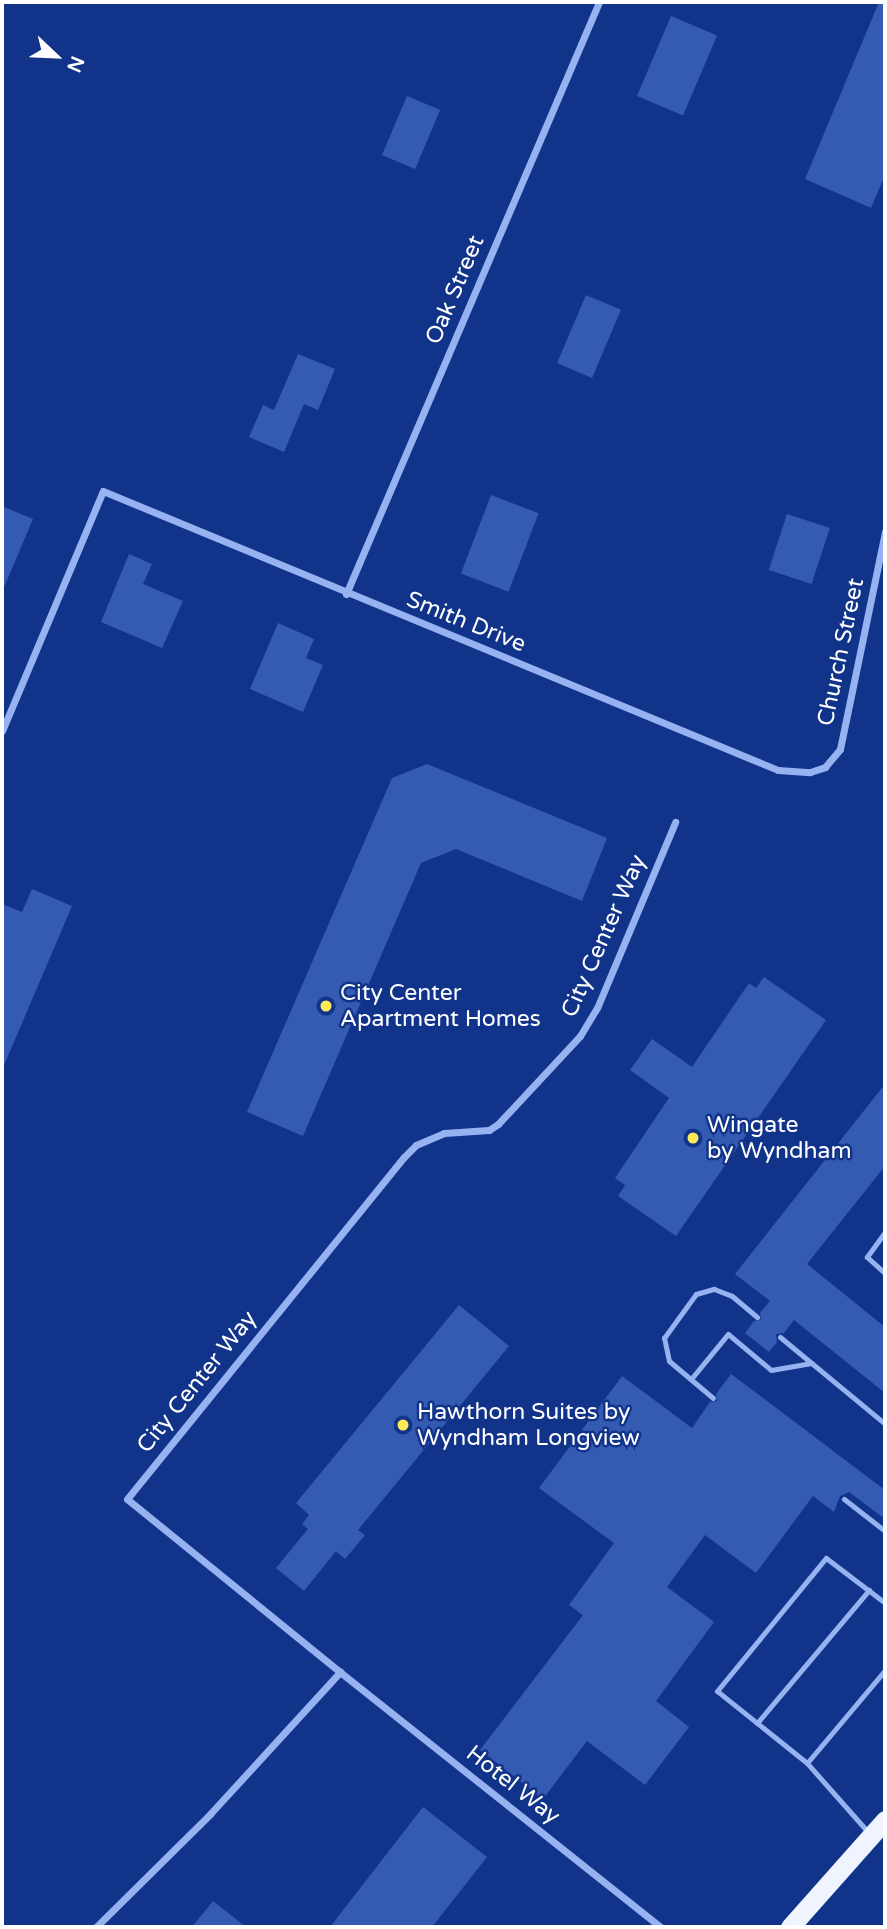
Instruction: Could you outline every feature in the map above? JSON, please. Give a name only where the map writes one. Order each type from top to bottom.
[{"type":"highway","points":[[790,1927],[885,1820]]},
{"type":"street","name":"Oak Street","points":[[346,594],[599,2]]},
{"type":"street","name":"Smith Drive","points":[[2,731],[103,491],[346,594],[778,770],[799,774],[819,770]]},
{"type":"street","name":"Church Street","points":[[819,770],[832,761],[842,741],[885,532]]},
{"type":"street","name":"City Center Way","points":[[340,1672],[127,1499],[404,1157],[436,1136],[489,1130],[498,1124],[580,1036],[597,1008],[675,822]]},
{"type":"street","points":[[96,1927],[210,1814],[340,1672]]},
{"type":"street","name":"Hotel Way","points":[[340,1672],[661,1927]]},
{"type":"lane","points":[[885,1232],[867,1256],[885,1273]]},
{"type":"lane","points":[[713,1398],[669,1361],[664,1338],[696,1294],[713,1289],[732,1296],[757,1317]]},
{"type":"lane","points":[[691,1379],[728,1335],[771,1370],[811,1363]]},
{"type":"lane","points":[[780,1337],[885,1424]]},
{"type":"lane","points":[[844,1499],[885,1531]]},
{"type":"lane","points":[[871,1836],[807,1763],[717,1692],[826,1558],[885,1603]]},
{"type":"lane","points":[[757,1724],[869,1590]]},
{"type":"lane","points":[[807,1763],[885,1670]]},
{"type":"building","points":[[879,2],[885,2],[885,175],[871,208],[805,179]]},
{"type":"building","points":[[671,16],[717,36],[683,116],[637,96]]},
{"type":"building","points":[[407,96],[440,110],[415,169],[382,155]]},
{"type":"building","points":[[586,295],[621,310],[592,378],[557,363]]},
{"type":"building","points":[[298,354],[335,369],[318,410],[304,404],[284,452],[249,437],[263,405],[274,410]]},
{"type":"building","points":[[491,495],[539,513],[509,592],[461,573]]},
{"type":"building","points":[[2,506],[33,519],[2,592]]},
{"type":"building","points":[[787,514],[830,528],[812,584],[769,570]]},
{"type":"building","points":[[129,554],[152,564],[143,584],[183,601],[162,648],[101,622]]},
{"type":"building","points":[[278,623],[314,639],[306,658],[323,665],[303,712],[250,689]]},
{"type":"building","name":"City Center Apartment Homes","points":[[427,764],[607,838],[582,901],[456,849],[421,863],[303,1136],[247,1112],[392,778]]},
{"type":"building","points":[[32,889],[72,906],[2,1070],[2,904],[22,912]]},
{"type":"building","name":"Wingate by Wyndham","points":[[764,977],[826,1020],[676,1236],[618,1196],[625,1185],[615,1178],[669,1098],[630,1070],[652,1039],[692,1067],[749,983],[756,988]]},
{"type":"building","points":[[885,1084],[885,1166],[807,1264],[885,1327],[885,1393],[794,1320],[784,1333],[776,1334],[777,1342],[769,1352],[745,1333],[754,1321],[761,1320],[760,1313],[770,1301],[735,1274]]},
{"type":"building","name":"Hawthorn Suites by Wyndham Longview","points":[[459,1305],[509,1346],[358,1530],[365,1535],[345,1559],[336,1551],[304,1591],[276,1568],[308,1529],[302,1524],[309,1515],[296,1503]]},
{"type":"building","points":[[731,1374],[885,1490],[885,1519],[849,1492],[840,1496],[834,1512],[813,1496],[756,1573],[705,1535],[667,1587],[714,1622],[656,1701],[689,1727],[645,1785],[587,1741],[543,1799],[480,1750],[583,1615],[569,1605],[614,1543],[539,1488],[622,1376],[692,1428],[710,1402],[717,1401],[716,1394]]},
{"type":"building","points":[[423,1807],[487,1857],[432,1927],[330,1927]]},
{"type":"building","points":[[213,1901],[246,1927],[192,1927]]},
{"type":"place","name":"City Center Apartment Homes","points":[[326,1006]]},
{"type":"place","name":"Wingate by Wyndham","points":[[693,1138]]},
{"type":"place","name":"Hawthorn Suites by Wyndham Longview","points":[[403,1425]]}]
